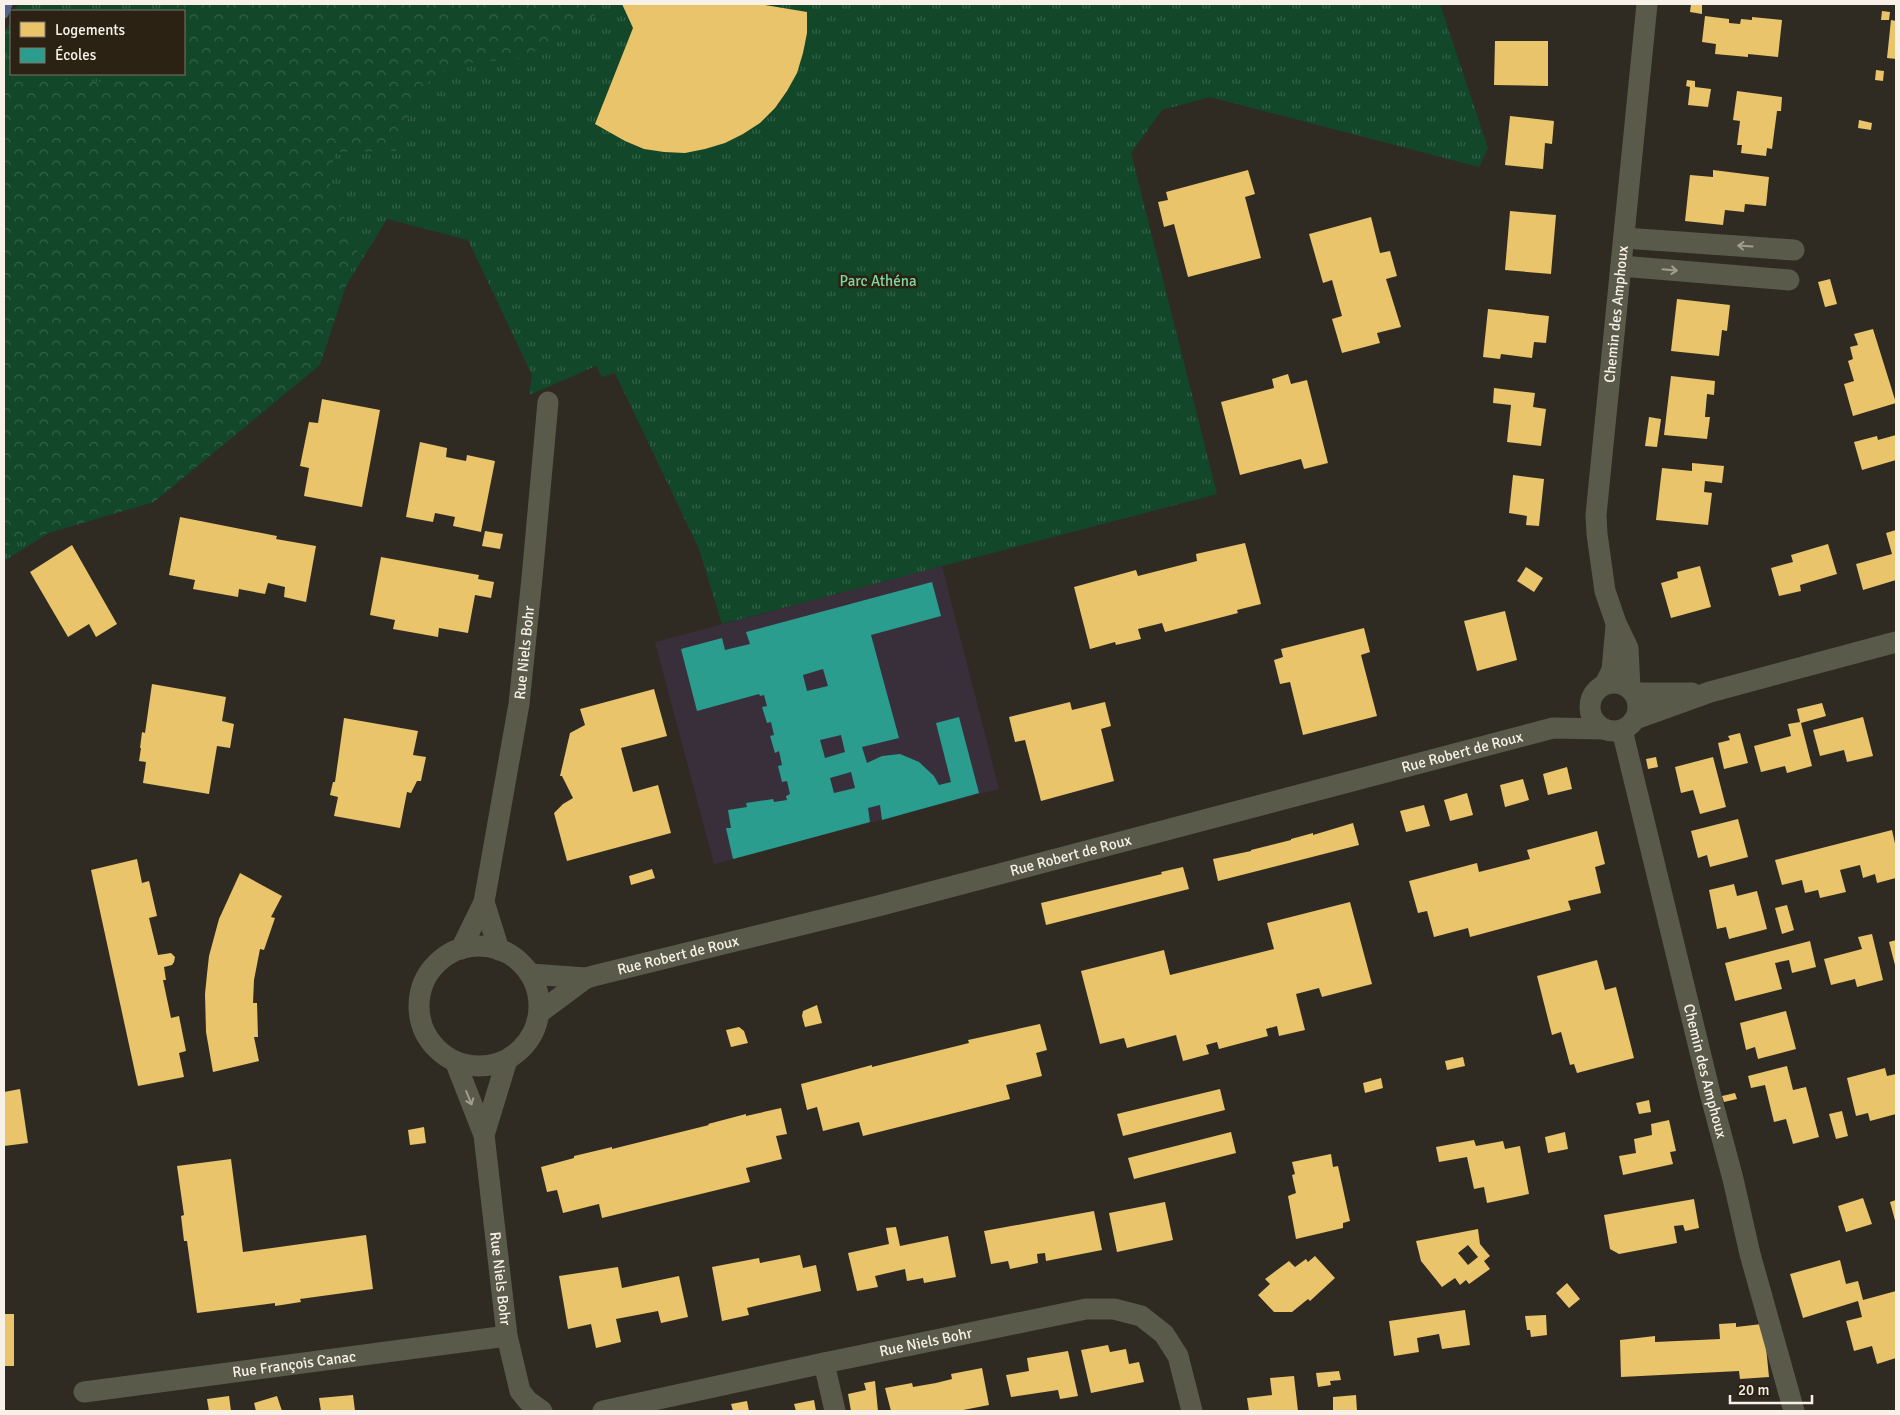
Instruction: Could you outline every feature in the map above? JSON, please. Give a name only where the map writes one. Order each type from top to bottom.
[{"type":"street","name":"Chemin des Amphoux","points":[[1632,691],[1628,648],[1616,623],[1605,592],[1596,515],[1647,4]]},
{"type":"street","points":[[1624,238],[1794,250]]},
{"type":"street","points":[[1621,266],[1789,280]]},
{"type":"street","name":"Rue Niels Bohr","points":[[461,949],[484,902],[518,704],[548,402]]},
{"type":"street","name":"Chemin des Amphoux","points":[[1605,684],[1612,670],[1616,623]]},
{"type":"street","name":"Rue Robert de Roux","points":[[530,974],[586,978],[874,907],[1553,728],[1620,726],[1710,692],[1896,642]]},
{"type":"street","points":[[1614,682],[1622,684],[1632,691],[1638,701],[1638,710],[1620,726],[1596,723],[1591,715],[1590,705],[1597,689],[1605,684],[1614,682]]},
{"type":"street","name":"Rue Robert de Roux","points":[[1632,691],[1710,692]]},
{"type":"street","name":"Rue Robert de Roux","points":[[1553,728],[1590,705]]},
{"type":"street","name":"Chemin des Amphoux","points":[[1620,726],[1750,1254],[1794,1411]]},
{"type":"street","name":"Rue Niels Bohr","points":[[484,902],[499,950]]},
{"type":"street","points":[[480,946],[499,950],[517,959],[530,974],[538,992],[539,1013],[534,1032],[523,1048],[507,1060],[490,1066],[472,1066],[454,1061],[441,1053],[430,1041],[423,1027],[419,1011],[420,995],[426,980],[434,966],[447,956],[461,949],[480,946]]},
{"type":"street","name":"Rue Robert de Roux","points":[[539,1013],[586,978]]},
{"type":"street","name":"Rue Niels Bohr","points":[[484,1135],[507,1060]]},
{"type":"street","name":"Rue Niels Bohr","points":[[454,1061],[484,1135],[507,1336],[520,1391],[528,1401],[542,1411]]},
{"type":"street","name":"Rue Niels Bohr","points":[[603,1411],[1086,1309],[1114,1309],[1141,1316],[1164,1334],[1178,1356],[1192,1411]]},
{"type":"street","name":"Rue François Canac","points":[[84,1392],[507,1336]]},
{"type":"street","points":[[824,1363],[835,1411]]},
{"type":"shaded area","points":[[942,566],[999,789],[714,864],[655,642]]},
{"type":"green space","name":"Parc Athéna","points":[[18,4],[1440,4],[1488,148],[1479,167],[1210,97],[1162,110],[1131,153],[1217,494],[722,624],[699,549],[615,373],[602,377],[596,366],[529,395],[532,375],[468,240],[387,219],[295,369],[229,420],[4,561],[4,36],[10,21],[10,75],[185,75],[185,10],[15,10]]},
{"type":"green space","points":[[168,4],[605,4],[596,14],[524,58],[452,65],[419,89],[396,151],[335,152],[329,182],[358,249],[320,365],[154,502],[4,546],[4,75],[100,82],[106,75],[185,75],[185,10],[160,10]]},
{"type":"building: Logements","points":[[622,4],[759,4],[807,12],[807,33],[797,73],[775,108],[760,123],[725,143],[685,153],[644,149],[625,141],[595,124],[633,28]]},
{"type":"building: Logements","points":[[1691,4],[1702,4],[1702,14],[1690,12]]},
{"type":"building: Logements","points":[[1882,11],[1890,12],[1889,20],[1881,20]]},
{"type":"building: Logements","points":[[1705,16],[1729,19],[1729,23],[1740,24],[1741,19],[1752,20],[1752,17],[1782,20],[1778,57],[1748,54],[1748,57],[1715,54],[1716,44],[1702,42]]},
{"type":"building: Logements","points":[[1891,20],[1896,21],[1896,59],[1887,58]]},
{"type":"building: Logements","points":[[1495,41],[1548,41],[1548,86],[1494,85]]},
{"type":"building: Logements","points":[[1876,70],[1884,71],[1883,81],[1875,80]]},
{"type":"building: Logements","points":[[1687,80],[1695,81],[1695,87],[1711,89],[1708,107],[1688,105],[1690,87],[1686,86]]},
{"type":"building: Logements","points":[[1737,91],[1782,97],[1781,111],[1777,111],[1772,149],[1767,148],[1766,156],[1741,153],[1742,145],[1737,145],[1740,121],[1733,120]]},
{"type":"building: Logements","points":[[1510,116],[1554,121],[1552,144],[1545,143],[1543,169],[1505,165]]},
{"type":"building: Logements","points":[[1859,120],[1872,123],[1871,130],[1858,128]]},
{"type":"building: Logements","points":[[1248,170],[1255,194],[1245,197],[1261,258],[1188,277],[1174,224],[1164,227],[1158,202],[1168,200],[1166,192]]},
{"type":"building: Logements","points":[[1713,170],[1769,177],[1766,206],[1745,204],[1744,212],[1725,210],[1723,225],[1685,221],[1690,175],[1713,177]]},
{"type":"building: Logements","points":[[1510,211],[1556,215],[1551,274],[1505,270]]},
{"type":"building: Logements","points":[[1371,217],[1380,253],[1390,251],[1397,276],[1386,279],[1401,327],[1377,333],[1380,343],[1342,353],[1332,319],[1342,316],[1332,280],[1323,283],[1309,234]]},
{"type":"building: Logements","points":[[1830,279],[1837,304],[1825,307],[1818,282]]},
{"type":"building: Logements","points":[[1677,299],[1730,305],[1727,331],[1722,330],[1719,356],[1671,351]]},
{"type":"building: Logements","points":[[1488,309],[1549,316],[1546,343],[1534,342],[1532,358],[1501,354],[1500,359],[1483,357]]},
{"type":"building: Logements","points":[[1873,329],[1896,403],[1853,416],[1844,384],[1854,381],[1848,361],[1853,359],[1850,347],[1858,345],[1854,334]]},
{"type":"building: Logements","points":[[1288,374],[1291,384],[1307,380],[1328,463],[1304,469],[1301,459],[1240,475],[1221,402],[1274,388],[1272,379]]},
{"type":"building: Logements","points":[[1671,376],[1715,381],[1714,395],[1707,394],[1705,417],[1710,417],[1707,439],[1664,435]]},
{"type":"building: Logements","points":[[1494,388],[1535,393],[1533,407],[1546,409],[1541,446],[1507,442],[1511,405],[1493,403]]},
{"type":"building: Logements","points":[[322,399],[380,410],[362,507],[304,496],[309,468],[300,466],[309,422],[318,423]]},
{"type":"building: Logements","points":[[1649,417],[1661,419],[1657,447],[1645,446]]},
{"type":"building: Logements","points":[[1896,435],[1896,460],[1862,470],[1854,442],[1877,436],[1878,440]]},
{"type":"building: Logements","points":[[420,442],[447,448],[446,457],[466,461],[467,455],[495,461],[481,532],[453,526],[455,517],[435,513],[433,522],[406,517]]},
{"type":"building: Logements","points":[[1692,463],[1724,466],[1722,483],[1705,481],[1704,492],[1712,493],[1708,525],[1656,520],[1662,468],[1692,471]]},
{"type":"building: Logements","points":[[1513,475],[1544,479],[1539,526],[1526,525],[1527,516],[1509,513]]},
{"type":"building: Logements","points":[[180,517],[277,536],[276,539],[316,546],[306,602],[284,597],[285,587],[268,583],[265,594],[239,589],[238,597],[193,589],[195,580],[169,575]]},
{"type":"building: Logements","points":[[1896,530],[1896,580],[1863,590],[1856,564],[1892,554],[1886,533]]},
{"type":"building: Logements","points":[[485,531],[503,534],[500,549],[482,546]]},
{"type":"building: Logements","points":[[1245,543],[1261,604],[1237,610],[1238,613],[1165,632],[1162,623],[1138,629],[1141,639],[1116,645],[1115,642],[1090,649],[1074,587],[1136,570],[1138,576],[1197,561],[1196,554]]},
{"type":"building: Logements","points":[[1828,544],[1837,574],[1800,585],[1801,591],[1779,596],[1771,568],[1793,562],[1791,555]]},
{"type":"building: Logements","points":[[72,545],[117,624],[96,637],[89,624],[68,637],[30,572]]},
{"type":"building: Logements","points":[[381,557],[479,575],[478,579],[494,582],[491,598],[475,595],[468,633],[439,628],[438,637],[393,629],[395,620],[370,615]]},
{"type":"building: Logements","points":[[1700,566],[1711,607],[1671,618],[1661,583],[1678,578],[1677,572]]},
{"type":"building: Logements","points":[[1526,567],[1543,578],[1534,592],[1517,581]]},
{"type":"building: Logements","points":[[1505,611],[1517,660],[1477,671],[1464,621]]},
{"type":"building: Logements","points":[[1364,628],[1370,652],[1361,655],[1377,716],[1303,735],[1290,682],[1280,684],[1274,660],[1283,657],[1281,649]]},
{"type":"building: Logements","points":[[152,684],[226,697],[222,721],[234,724],[230,748],[217,746],[209,794],[143,783],[146,762],[139,761],[140,748],[142,732],[145,733]]},
{"type":"building: Logements","points":[[654,689],[667,736],[621,748],[633,792],[658,785],[671,833],[567,861],[554,813],[573,798],[562,776],[560,776],[570,733],[585,725],[580,709]]},
{"type":"building: Logements","points":[[1070,702],[1072,710],[1105,702],[1111,726],[1101,729],[1114,781],[1041,801],[1025,740],[1015,742],[1009,717]]},
{"type":"building: Logements","points":[[1822,703],[1826,716],[1801,723],[1812,766],[1787,773],[1785,766],[1761,772],[1754,746],[1791,736],[1788,724],[1800,722],[1797,709]]},
{"type":"building: Logements","points":[[1863,717],[1873,756],[1847,762],[1844,750],[1820,756],[1813,730]]},
{"type":"building: Logements","points":[[344,718],[418,731],[413,755],[426,757],[421,781],[417,781],[411,793],[407,792],[400,828],[334,816],[338,797],[330,795],[333,782],[335,782]]},
{"type":"building: Logements","points":[[1740,733],[1748,763],[1724,769],[1718,743],[1730,740],[1728,736]]},
{"type":"building: Logements","points":[[1656,757],[1658,767],[1648,769],[1646,759]]},
{"type":"building: Logements","points":[[1713,757],[1726,807],[1700,814],[1693,790],[1681,793],[1675,767]]},
{"type":"building: Logements","points":[[1567,767],[1572,789],[1548,795],[1543,774]]},
{"type":"building: Logements","points":[[1523,779],[1529,800],[1505,807],[1500,785]]},
{"type":"building: Logements","points":[[1467,793],[1473,815],[1450,821],[1444,800]]},
{"type":"building: Logements","points":[[1424,805],[1430,826],[1406,832],[1400,811]]},
{"type":"building: Logements","points":[[1738,819],[1748,857],[1710,867],[1707,855],[1698,858],[1691,831]]},
{"type":"building: Logements","points":[[1353,823],[1359,845],[1218,881],[1213,859],[1251,851]]},
{"type":"building: Logements","points":[[1892,830],[1896,848],[1896,878],[1877,883],[1875,874],[1863,878],[1860,865],[1840,870],[1846,892],[1820,898],[1818,890],[1805,893],[1802,880],[1782,885],[1775,860]]},
{"type":"building: Logements","points":[[1597,831],[1605,864],[1595,867],[1601,893],[1568,901],[1571,910],[1470,937],[1468,928],[1434,937],[1427,911],[1418,913],[1409,881],[1477,863],[1479,872],[1530,859],[1527,850]]},
{"type":"building: Logements","points":[[137,859],[142,883],[149,881],[157,916],[149,918],[158,955],[171,953],[175,957],[172,965],[164,967],[166,980],[163,980],[171,1018],[179,1016],[186,1051],[179,1053],[184,1077],[138,1086],[91,870]]},
{"type":"building: Logements","points":[[1183,867],[1189,889],[1046,925],[1041,903],[1162,874],[1161,872]]},
{"type":"building: Logements","points":[[652,869],[655,878],[631,885],[629,876]]},
{"type":"building: Logements","points":[[240,873],[282,896],[271,917],[275,918],[264,950],[260,949],[254,980],[253,1003],[257,1003],[258,1037],[254,1037],[259,1061],[213,1072],[206,1032],[205,994],[209,956],[219,919]]},
{"type":"building: Logements","points":[[1734,884],[1737,896],[1757,891],[1767,929],[1729,939],[1726,927],[1717,929],[1709,890]]},
{"type":"building: Logements","points":[[1350,902],[1372,984],[1322,997],[1319,988],[1296,994],[1305,1030],[1279,1036],[1277,1026],[1266,1029],[1268,1036],[1219,1049],[1217,1042],[1206,1045],[1209,1054],[1183,1061],[1176,1035],[1127,1048],[1124,1038],[1100,1044],[1081,971],[1164,950],[1170,975],[1274,949],[1267,923]]},
{"type":"building: Logements","points":[[1787,905],[1794,930],[1782,934],[1775,908]]},
{"type":"building: Logements","points":[[1872,934],[1883,980],[1857,987],[1855,979],[1831,985],[1824,959],[1862,949],[1858,937]]},
{"type":"building: Logements","points":[[1896,940],[1896,969],[1889,942]]},
{"type":"building: Logements","points":[[1810,941],[1816,967],[1792,973],[1789,960],[1775,963],[1782,989],[1735,1001],[1725,963]]},
{"type":"building: Logements","points":[[1597,960],[1605,990],[1616,987],[1634,1058],[1577,1073],[1574,1064],[1570,1065],[1561,1032],[1552,1035],[1537,976]]},
{"type":"building: Logements","points":[[817,1005],[822,1023],[805,1027],[802,1016],[803,1011]]},
{"type":"building: Logements","points":[[1786,1011],[1796,1049],[1758,1059],[1755,1047],[1746,1050],[1740,1023]]},
{"type":"building: Logements","points":[[1040,1024],[1047,1050],[1036,1053],[1042,1076],[1006,1085],[1010,1099],[863,1136],[859,1122],[823,1131],[817,1107],[807,1110],[801,1084],[872,1065],[872,1067],[969,1043],[968,1040]]},
{"type":"building: Logements","points":[[739,1027],[744,1031],[748,1043],[731,1047],[726,1030]]},
{"type":"building: Logements","points":[[1463,1057],[1465,1066],[1447,1070],[1445,1061]]},
{"type":"building: Logements","points":[[1787,1066],[1793,1090],[1806,1087],[1819,1137],[1793,1144],[1786,1119],[1774,1122],[1765,1085],[1751,1088],[1748,1076]]},
{"type":"building: Logements","points":[[1885,1068],[1887,1076],[1896,1074],[1896,1114],[1870,1121],[1868,1113],[1856,1116],[1847,1078]]},
{"type":"building: Logements","points":[[1381,1078],[1383,1088],[1365,1093],[1363,1083]]},
{"type":"building: Logements","points":[[20,1089],[28,1143],[4,1146],[4,1092]]},
{"type":"building: Logements","points":[[1220,1089],[1225,1110],[1123,1136],[1117,1114]]},
{"type":"building: Logements","points":[[1735,1093],[1737,1099],[1724,1102],[1722,1096]]},
{"type":"building: Logements","points":[[1649,1100],[1651,1112],[1639,1114],[1636,1103]]},
{"type":"building: Logements","points":[[781,1108],[787,1134],[776,1136],[782,1159],[746,1168],[750,1182],[602,1218],[599,1204],[563,1213],[557,1190],[547,1192],[541,1167],[574,1158],[574,1156],[612,1147],[612,1149],[746,1114],[746,1116]]},
{"type":"building: Logements","points":[[1842,1111],[1848,1136],[1836,1139],[1829,1114]]},
{"type":"building: Logements","points":[[1669,1120],[1676,1151],[1670,1152],[1673,1164],[1623,1175],[1619,1156],[1636,1153],[1634,1139],[1652,1135],[1651,1124]]},
{"type":"building: Logements","points":[[424,1127],[426,1143],[410,1145],[408,1130]]},
{"type":"building: Logements","points":[[1231,1132],[1236,1153],[1134,1179],[1128,1158]]},
{"type":"building: Logements","points":[[1565,1132],[1568,1149],[1548,1153],[1545,1137]]},
{"type":"building: Logements","points":[[1474,1140],[1476,1146],[1503,1141],[1505,1149],[1520,1146],[1529,1194],[1487,1203],[1484,1187],[1474,1189],[1467,1157],[1439,1162],[1436,1147]]},
{"type":"building: Logements","points":[[1331,1154],[1333,1167],[1338,1166],[1350,1221],[1343,1223],[1343,1228],[1296,1239],[1288,1196],[1296,1193],[1292,1175],[1295,1174],[1292,1162]]},
{"type":"building: Logements","points":[[231,1159],[243,1252],[366,1235],[373,1289],[300,1299],[301,1302],[275,1306],[275,1303],[197,1313],[187,1241],[184,1241],[181,1216],[184,1215],[177,1166]]},
{"type":"building: Logements","points":[[1863,1198],[1872,1224],[1846,1232],[1838,1206]]},
{"type":"building: Logements","points":[[1694,1199],[1699,1228],[1685,1231],[1683,1225],[1674,1226],[1677,1243],[1619,1254],[1610,1249],[1604,1215]]},
{"type":"building: Logements","points":[[1896,1200],[1896,1224],[1890,1202]]},
{"type":"building: Logements","points":[[1165,1202],[1173,1240],[1117,1252],[1109,1213]]},
{"type":"building: Logements","points":[[1094,1211],[1102,1250],[1046,1261],[1045,1253],[1037,1254],[1038,1263],[1010,1269],[1008,1261],[991,1264],[984,1231]]},
{"type":"building: Logements","points":[[896,1227],[900,1246],[948,1236],[956,1277],[924,1283],[923,1278],[907,1281],[905,1269],[875,1276],[878,1287],[857,1291],[848,1253],[889,1244],[886,1228]]},
{"type":"building: Logements","points":[[1478,1229],[1480,1244],[1490,1256],[1484,1261],[1490,1269],[1469,1284],[1466,1280],[1460,1285],[1455,1278],[1442,1287],[1421,1261],[1416,1241]],"holes":[[[1468,1245],[1478,1257],[1468,1265],[1458,1253]]]},
{"type":"building: Logements","points":[[800,1255],[803,1268],[816,1265],[821,1291],[747,1308],[749,1315],[722,1321],[712,1267],[759,1258],[760,1263]]},
{"type":"building: Logements","points":[[1315,1256],[1335,1278],[1310,1301],[1308,1299],[1292,1312],[1274,1312],[1258,1295],[1270,1284],[1265,1279],[1289,1261],[1295,1267],[1306,1259],[1308,1262]]},
{"type":"building: Logements","points":[[1840,1260],[1846,1284],[1858,1281],[1863,1300],[1896,1291],[1896,1358],[1877,1364],[1872,1346],[1854,1351],[1846,1321],[1862,1317],[1858,1301],[1803,1318],[1790,1274]]},
{"type":"building: Logements","points":[[618,1267],[622,1288],[679,1276],[688,1317],[661,1323],[658,1311],[616,1319],[621,1342],[596,1348],[591,1324],[568,1329],[559,1276]]},
{"type":"building: Logements","points":[[1567,1283],[1580,1299],[1569,1308],[1556,1293]]},
{"type":"building: Logements","points":[[1465,1310],[1470,1345],[1442,1349],[1439,1334],[1417,1338],[1419,1352],[1394,1356],[1389,1321]]},
{"type":"building: Logements","points":[[4,1314],[14,1314],[14,1366],[4,1366]]},
{"type":"building: Logements","points":[[1546,1315],[1547,1335],[1531,1337],[1530,1330],[1527,1330],[1525,1316]]},
{"type":"building: Logements","points":[[1736,1323],[1736,1327],[1762,1324],[1769,1377],[1740,1379],[1739,1371],[1621,1377],[1620,1340],[1655,1336],[1655,1342],[1720,1339],[1719,1324]]},
{"type":"building: Logements","points":[[1108,1345],[1110,1352],[1126,1349],[1129,1364],[1139,1362],[1144,1382],[1091,1393],[1081,1350]]},
{"type":"building: Logements","points":[[1068,1351],[1078,1396],[1060,1399],[1058,1390],[1011,1397],[1006,1375],[1029,1371],[1027,1358]]},
{"type":"building: Logements","points":[[982,1368],[989,1405],[958,1411],[891,1411],[885,1388],[912,1383],[913,1387],[936,1383],[952,1379],[951,1374]]},
{"type":"building: Logements","points":[[1339,1371],[1341,1380],[1330,1381],[1331,1385],[1318,1387],[1316,1373]]},
{"type":"building: Logements","points":[[1294,1376],[1298,1411],[1249,1411],[1247,1398],[1272,1395],[1270,1378]]},
{"type":"building: Logements","points":[[875,1381],[878,1411],[851,1411],[848,1394],[866,1390],[864,1383]]},
{"type":"building: Logements","points":[[353,1395],[355,1411],[321,1411],[319,1398]]},
{"type":"building: Logements","points":[[1356,1395],[1357,1411],[1333,1411],[1333,1397]]},
{"type":"building: Logements","points":[[229,1396],[231,1411],[209,1411],[207,1399]]},
{"type":"building: Logements","points":[[277,1396],[282,1411],[256,1411],[254,1403]]},
{"type":"building: Logements","points":[[814,1400],[816,1411],[796,1411],[794,1404]]},
{"type":"building: Logements","points":[[747,1401],[749,1411],[733,1411],[731,1404]]},
{"type":"building: Écoles","points":[[932,582],[941,616],[871,635],[899,738],[862,747],[867,763],[882,756],[900,754],[919,762],[934,776],[939,785],[951,782],[936,723],[959,717],[979,793],[882,820],[880,805],[868,808],[870,822],[733,859],[726,828],[731,828],[728,810],[747,807],[746,803],[773,799],[774,802],[787,800],[786,796],[790,794],[787,781],[782,782],[778,766],[782,765],[779,751],[775,753],[770,736],[774,735],[771,722],[767,723],[762,707],[767,706],[764,695],[760,696],[759,694],[697,711],[681,649],[722,638],[725,650],[750,644],[746,632]],"holes":[[[823,669],[828,686],[807,691],[803,675]],[[841,735],[845,752],[825,758],[820,740]],[[851,772],[855,788],[834,793],[830,778]]]},
{"type":"waterway","points":[[4,14],[8,4]]}]
